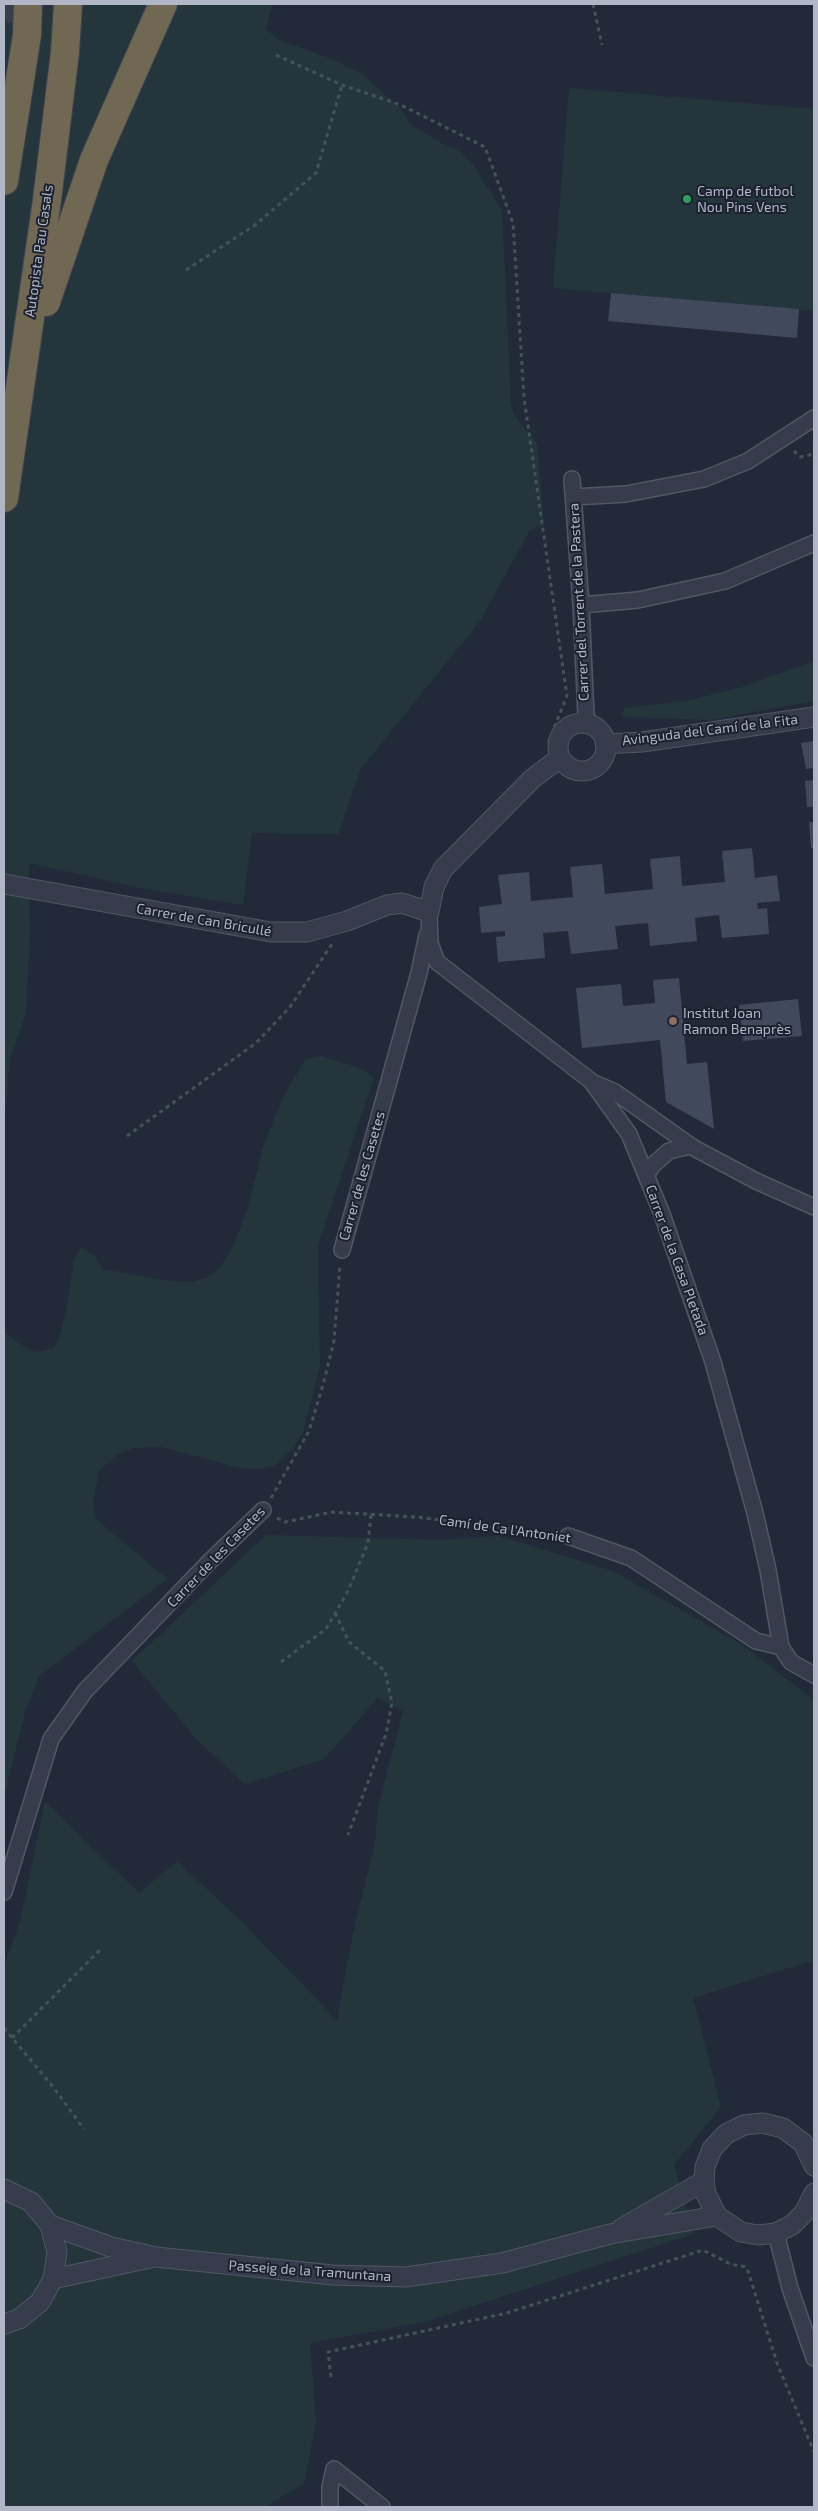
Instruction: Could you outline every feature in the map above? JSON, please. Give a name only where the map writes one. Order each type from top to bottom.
[{"type":"highway","points":[[4,178],[10,4]]},
{"type":"highway","points":[[4,178],[27,35],[28,4]]},
{"type":"highway","name":"Autopista Pau Casals","points":[[4,498],[47,200],[65,52],[68,4]]},
{"type":"highway","points":[[15,422],[51,283],[94,160],[162,4]]},
{"type":"street","points":[[574,497],[626,494],[704,479],[748,461],[814,418]]},
{"type":"street","name":"Carrer del Torrent de la Pastera","points":[[572,479],[582,605],[586,715],[582,724]]},
{"type":"street","points":[[582,605],[638,600],[682,592],[725,580],[814,543]]},
{"type":"street","name":"Avinguda del Camí de la Fita","points":[[605,744],[642,742],[814,717]]},
{"type":"street","points":[[582,724],[599,731],[605,744],[603,757],[599,763],[586,771],[576,771],[566,766],[560,758],[558,748],[560,738],[568,728],[582,724]]},
{"type":"street","points":[[429,920],[434,887],[443,869],[533,778],[560,758]]},
{"type":"street","name":"Carrer de Can Bricullé","points":[[4,884],[271,932],[307,932],[347,921],[387,905],[402,903],[429,920]]},
{"type":"street","name":"Carrer de la Casa Pletada","points":[[429,920],[433,953],[437,962],[591,1081],[629,1134],[695,1308],[741,1457],[768,1570],[781,1647]]},
{"type":"street","name":"Carrer de les Casetes","points":[[342,1250],[419,973],[429,920]]},
{"type":"street","points":[[591,1081],[615,1092],[690,1146],[756,1181],[814,1207]]},
{"type":"street","points":[[646,1175],[653,1165],[669,1151],[690,1146]]},
{"type":"street","name":"Carrer de les Casetes","points":[[4,1892],[51,1738],[86,1692],[210,1562],[263,1510]]},
{"type":"street","name":"Camí de Ca l'Antoniet","points":[[568,1536],[631,1558],[756,1641],[781,1647]]},
{"type":"street","points":[[781,1647],[791,1662],[814,1675]]},
{"type":"street","points":[[814,2166],[809,2142],[783,2128],[763,2123],[744,2125],[726,2134],[712,2149],[705,2168],[704,2181],[706,2194],[717,2216],[741,2232],[758,2235],[776,2233],[792,2225],[804,2213],[814,2192]]},
{"type":"street","name":"Passeig de la Tramuntana","points":[[610,2234],[704,2181]]},
{"type":"street","points":[[4,2189],[32,2202],[50,2225],[57,2252],[53,2279],[40,2302],[19,2319],[4,2324]]},
{"type":"street","name":"Passeig de la Tramuntana","points":[[50,2225],[111,2247],[156,2256],[333,2275],[406,2277],[502,2263],[610,2234],[717,2216]]},
{"type":"street","points":[[776,2233],[790,2288],[814,2358]]},
{"type":"street","name":"Passeig de la Tramuntana","points":[[53,2279],[156,2256]]},
{"type":"street","points":[[330,2507],[330,2487],[334,2469],[382,2507]]},
{"type":"path","points":[[593,4],[602,46]]},
{"type":"path","points":[[276,55],[342,85],[401,105],[485,147],[513,223],[524,398],[567,696],[533,778]]},
{"type":"path","points":[[186,270],[255,225],[316,173],[342,85]]},
{"type":"path","points":[[127,1136],[256,1043],[290,1008],[347,921]]},
{"type":"path","name":"Carrer de les Casetes","points":[[263,1510],[309,1431],[323,1386],[334,1341],[342,1250]]},
{"type":"path","name":"Camí de Ca l'Antoniet","points":[[263,1510],[285,1522],[332,1512],[416,1517],[568,1536]]},
{"type":"path","points":[[281,1662],[326,1628],[347,1593],[368,1543],[372,1515]]},
{"type":"path","points":[[335,1613],[349,1642],[385,1671],[392,1703],[386,1734],[348,1834]]},
{"type":"path","points":[[12,2038],[100,1950]]},
{"type":"path","points":[[4,2028],[54,2088],[84,2129]]},
{"type":"path","points":[[331,2377],[328,2352],[507,2312],[700,2249],[730,2264],[746,2268],[748,2271],[777,2363],[814,2452]]},
{"type":"shaded area","points":[[4,4],[272,4],[266,29],[279,40],[329,58],[363,75],[401,109],[410,124],[441,143],[458,150],[473,165],[502,210],[511,403],[514,415],[537,444],[544,526],[530,530],[480,621],[360,770],[338,834],[252,833],[243,905],[141,888],[29,863],[30,932],[26,1013],[10,1059],[4,1123]]},
{"type":"shaded area","name":"Camp de futbol Nou Pins Vens","points":[[569,88],[814,109],[814,311],[553,288]]},
{"type":"shaded area","points":[[814,661],[814,701],[710,720],[626,717],[622,714],[626,708],[690,700],[742,687]]},
{"type":"shaded area","points":[[320,1056],[357,1067],[374,1077],[318,1246],[320,1366],[303,1432],[291,1451],[275,1465],[261,1469],[240,1468],[162,1447],[133,1448],[118,1454],[99,1471],[93,1504],[96,1519],[167,1579],[40,1675],[25,1712],[4,1797],[4,1332],[24,1347],[37,1352],[54,1348],[60,1334],[66,1310],[74,1260],[81,1247],[94,1255],[103,1269],[168,1281],[191,1282],[206,1278],[219,1269],[233,1246],[247,1211],[264,1144],[284,1095],[306,1059]]},
{"type":"shaded area","points":[[266,1535],[442,1540],[498,1536],[613,1571],[744,1646],[814,1700],[814,1960],[693,1998],[721,2107],[674,2165],[694,2234],[424,2322],[310,2343],[316,2422],[304,2484],[264,2507],[4,2507],[4,1967],[21,1918],[45,1801],[139,1893],[177,1861],[241,1921],[337,2020],[352,1938],[375,1843],[378,1808],[403,1711],[378,1698],[324,1759],[245,1784],[196,1739],[132,1661]]},
{"type":"building","points":[[611,293],[799,309],[797,338],[608,321]]},
{"type":"building","points":[[814,741],[814,768],[806,769],[801,743]]},
{"type":"building","points":[[814,780],[814,807],[807,807],[805,781]]},
{"type":"building","points":[[809,822],[814,822],[814,848],[811,848]]},
{"type":"building","points":[[752,848],[755,878],[777,875],[780,901],[757,903],[758,909],[767,908],[769,934],[722,938],[719,915],[695,918],[697,941],[650,946],[648,923],[615,926],[618,949],[571,954],[568,931],[543,933],[545,958],[498,962],[496,937],[505,936],[505,931],[481,933],[479,907],[502,904],[498,875],[529,872],[531,901],[573,897],[570,867],[602,864],[605,894],[653,889],[650,859],[680,856],[682,886],[725,882],[722,851]]},
{"type":"building","points":[[679,978],[687,1064],[707,1062],[714,1129],[666,1102],[660,1040],[582,1048],[576,988],[621,984],[623,1006],[655,1003],[653,980]]},
{"type":"building","points":[[798,999],[802,1036],[743,1041],[739,1005]]},
{"type":"tunnel","points":[[4,14],[27,4]]},
{"type":"place","name":"Camp de futbol Nou Pins Vens","points":[[687,199]]},
{"type":"place","name":"Institut Joan Ramon Benaprès","points":[[673,1021]]}]
